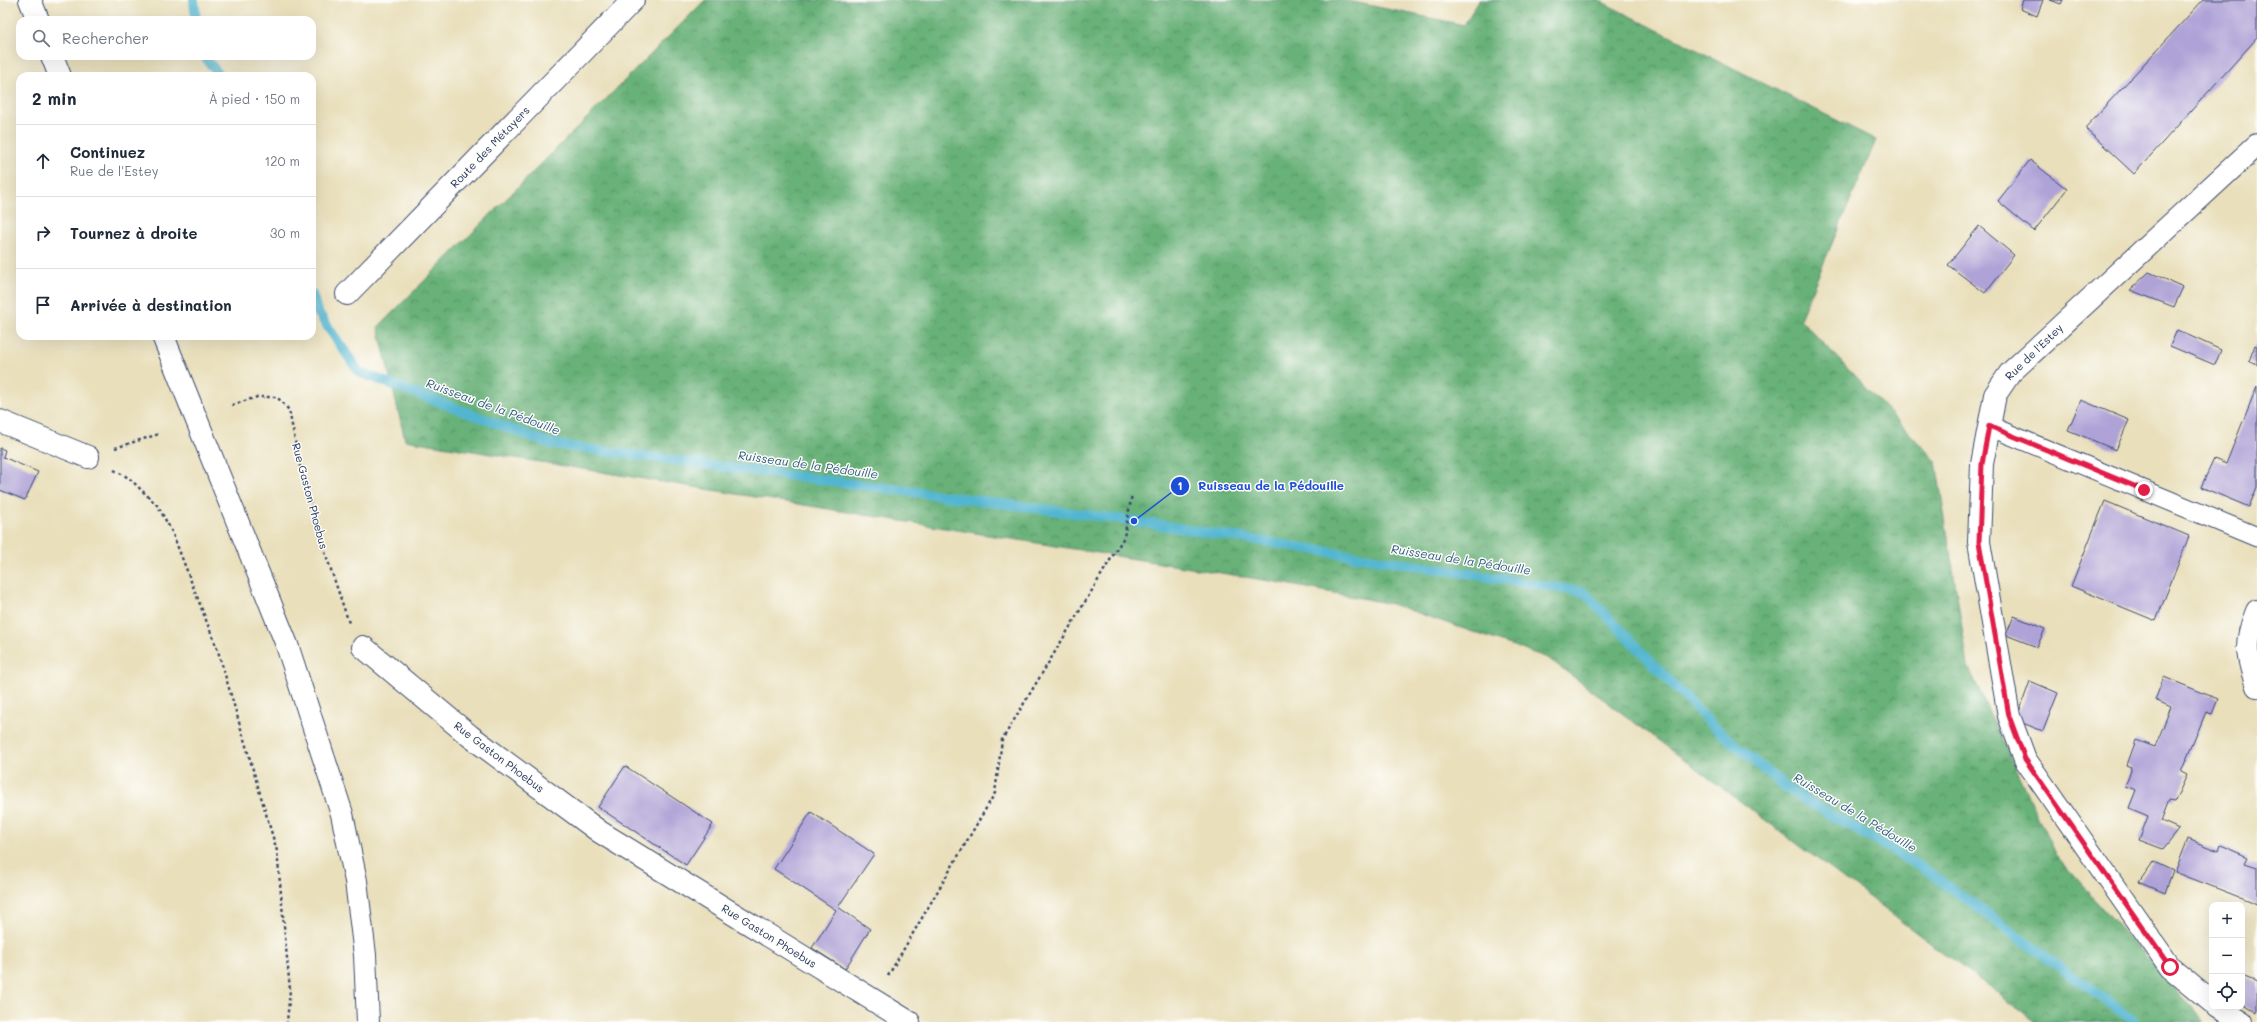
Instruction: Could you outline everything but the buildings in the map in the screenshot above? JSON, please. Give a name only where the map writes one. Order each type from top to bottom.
[{"type":"street","points":[[30,0],[36,16]]},
{"type":"street","name":"Route des Métayers","points":[[347,294],[632,0]]},
{"type":"street","points":[[54,60],[58,72]]},
{"type":"street","name":"Rue de l'Estey","points":[[2209,1000],[2170,967],[2025,759],[2009,716],[1979,542],[1982,464],[1995,395],[2010,373],[2257,145]]},
{"type":"street","points":[[165,340],[287,645],[342,814],[356,881],[365,955],[368,1022]]},
{"type":"street","points":[[0,421],[88,457]]},
{"type":"street","points":[[2257,611],[2249,630],[2248,659],[2257,686]]},
{"type":"street","name":"Rue Gaston Phoebus","points":[[363,647],[470,736],[600,832],[909,1022]]},
{"type":"street","points":[[2223,1010],[2242,1022]]},
{"type":"lane","points":[[1989,426],[2257,537]]},
{"type":"path","name":"Rue Gaston Phoebus","points":[[232,406],[257,397],[277,397],[289,410],[300,466],[325,552],[349,625],[363,647]]},
{"type":"path","points":[[88,457],[159,434]]},
{"type":"path","points":[[88,457],[129,478],[158,506],[172,532],[218,651],[276,851],[290,990],[287,1022]]},
{"type":"path","points":[[874,1001],[995,793],[1002,740],[1124,537],[1132,494]]},
{"type":"green space","points":[[705,0],[1344,0],[1464,25],[1479,0],[1598,0],[1876,140],[1800,319],[1936,461],[1968,666],[2055,854],[2204,1022],[2036,1022],[1548,658],[1392,604],[1270,581],[405,440],[378,327]]},
{"type":"waterway","name":"Ruisseau de la Pédouille","points":[[194,0],[196,16]]},
{"type":"waterway","name":"Ruisseau de la Pédouille","points":[[207,60],[217,72]]},
{"type":"waterway","name":"Ruisseau de la Pédouille","points":[[316,308],[359,372],[551,444],[1134,521],[1584,592],[1713,726],[1790,791],[1923,868],[2136,1022]]},
{"type":"place","name":"Ruisseau de la Pédouille","points":[[1134,521]]},
{"type":"route","points":[[2144,490],[1989,426],[1982,464],[1979,542],[2009,716],[2025,759],[2170,967]]}]
